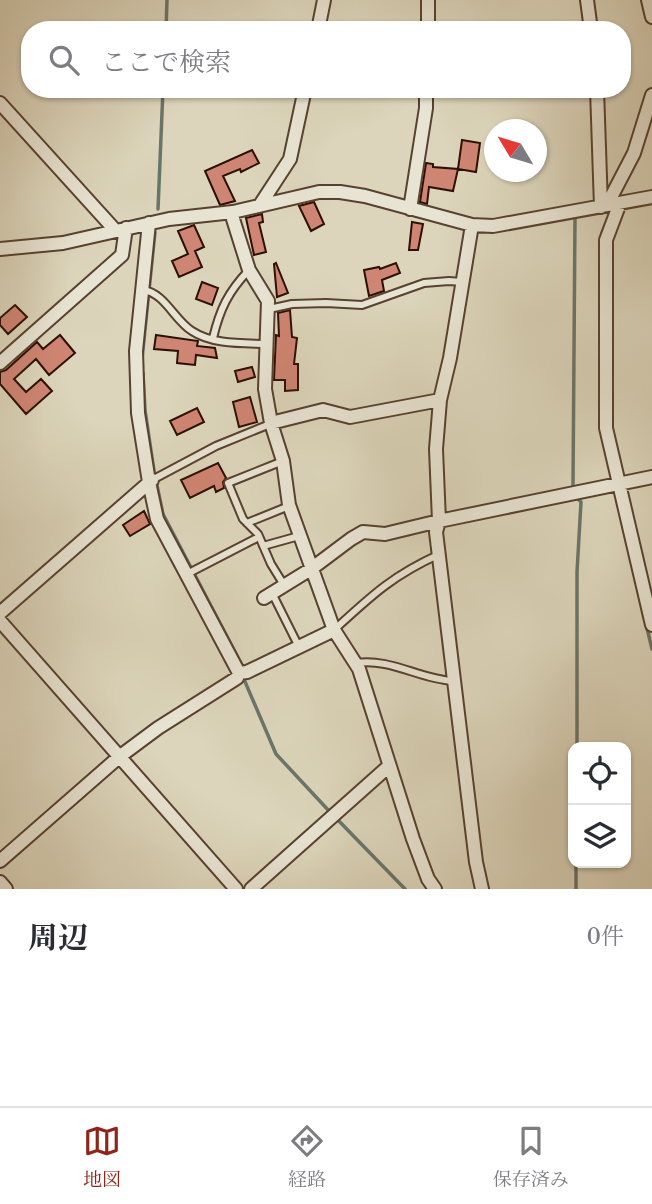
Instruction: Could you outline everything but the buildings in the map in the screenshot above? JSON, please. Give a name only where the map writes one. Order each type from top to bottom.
[{"type":"street","points":[[320,21],[324,0]]},
{"type":"street","points":[[428,0],[428,21]]},
{"type":"street","points":[[587,0],[590,21]]},
{"type":"street","points":[[648,0],[652,17]]},
{"type":"street","points":[[604,206],[634,153],[652,95]]},
{"type":"street","points":[[260,205],[290,159],[303,98]]},
{"type":"street","points":[[410,209],[426,98]]},
{"type":"street","points":[[598,98],[604,206]]},
{"type":"street","points":[[0,103],[120,229],[122,255],[0,363]]},
{"type":"street","points":[[0,249],[63,243],[149,223],[233,212],[319,192],[340,191],[472,225],[493,226],[652,197]]},
{"type":"street","points":[[621,203],[606,240],[606,428],[616,485],[652,625]]},
{"type":"street","points":[[233,212],[249,270],[268,301],[265,389],[271,424],[283,461],[289,506],[334,630],[359,669],[416,849],[435,889]]},
{"type":"street","points":[[149,223],[147,290],[136,379],[138,413],[153,479],[158,519],[192,571],[243,673]]},
{"type":"street","points":[[472,225],[450,358],[440,400],[436,449],[439,521],[436,532],[476,862],[482,889]]},
{"type":"street","points":[[271,424],[323,410],[350,417],[440,400]]},
{"type":"street","points":[[268,596],[363,533],[385,534],[652,477]]},
{"type":"street","points":[[0,613],[153,479]]},
{"type":"street","points":[[0,621],[236,889]]},
{"type":"street","points":[[0,861],[119,757],[158,728],[243,673],[334,630]]},
{"type":"street","points":[[251,889],[389,766]]},
{"type":"street","points":[[0,882],[6,889]]},
{"type":"lane","points":[[213,338],[230,290],[249,270]]},
{"type":"lane","points":[[269,309],[292,303],[362,305],[424,283],[463,282]]},
{"type":"lane","points":[[147,290],[192,331],[230,342],[267,344]]},
{"type":"lane","points":[[153,479],[216,446],[271,424]]},
{"type":"lane","points":[[283,461],[228,483],[247,523],[258,534],[284,585]]},
{"type":"lane","points":[[247,523],[289,506]]},
{"type":"lane","points":[[263,546],[299,536]]},
{"type":"lane","points":[[192,571],[254,539]]},
{"type":"lane","points":[[334,630],[385,583],[440,554]]},
{"type":"lane","points":[[268,596],[299,647]]},
{"type":"lane","points":[[354,663],[370,661],[392,664],[442,681],[453,681]]},
{"type":"waterway","points":[[166,21],[167,0]]},
{"type":"waterway","points":[[158,209],[163,98]]},
{"type":"waterway","points":[[573,486],[575,217]]},
{"type":"waterway","points":[[602,233],[608,218]]},
{"type":"waterway","points":[[142,359],[155,232]]},
{"type":"waterway","points":[[143,373],[145,410],[163,514],[244,669]]},
{"type":"waterway","points":[[577,498],[581,502],[577,572],[577,742]]},
{"type":"waterway","points":[[646,624],[652,649]]},
{"type":"waterway","points":[[243,677],[276,754],[330,812]]},
{"type":"waterway","points":[[336,818],[405,889]]},
{"type":"waterway","points":[[576,868],[576,889]]}]
